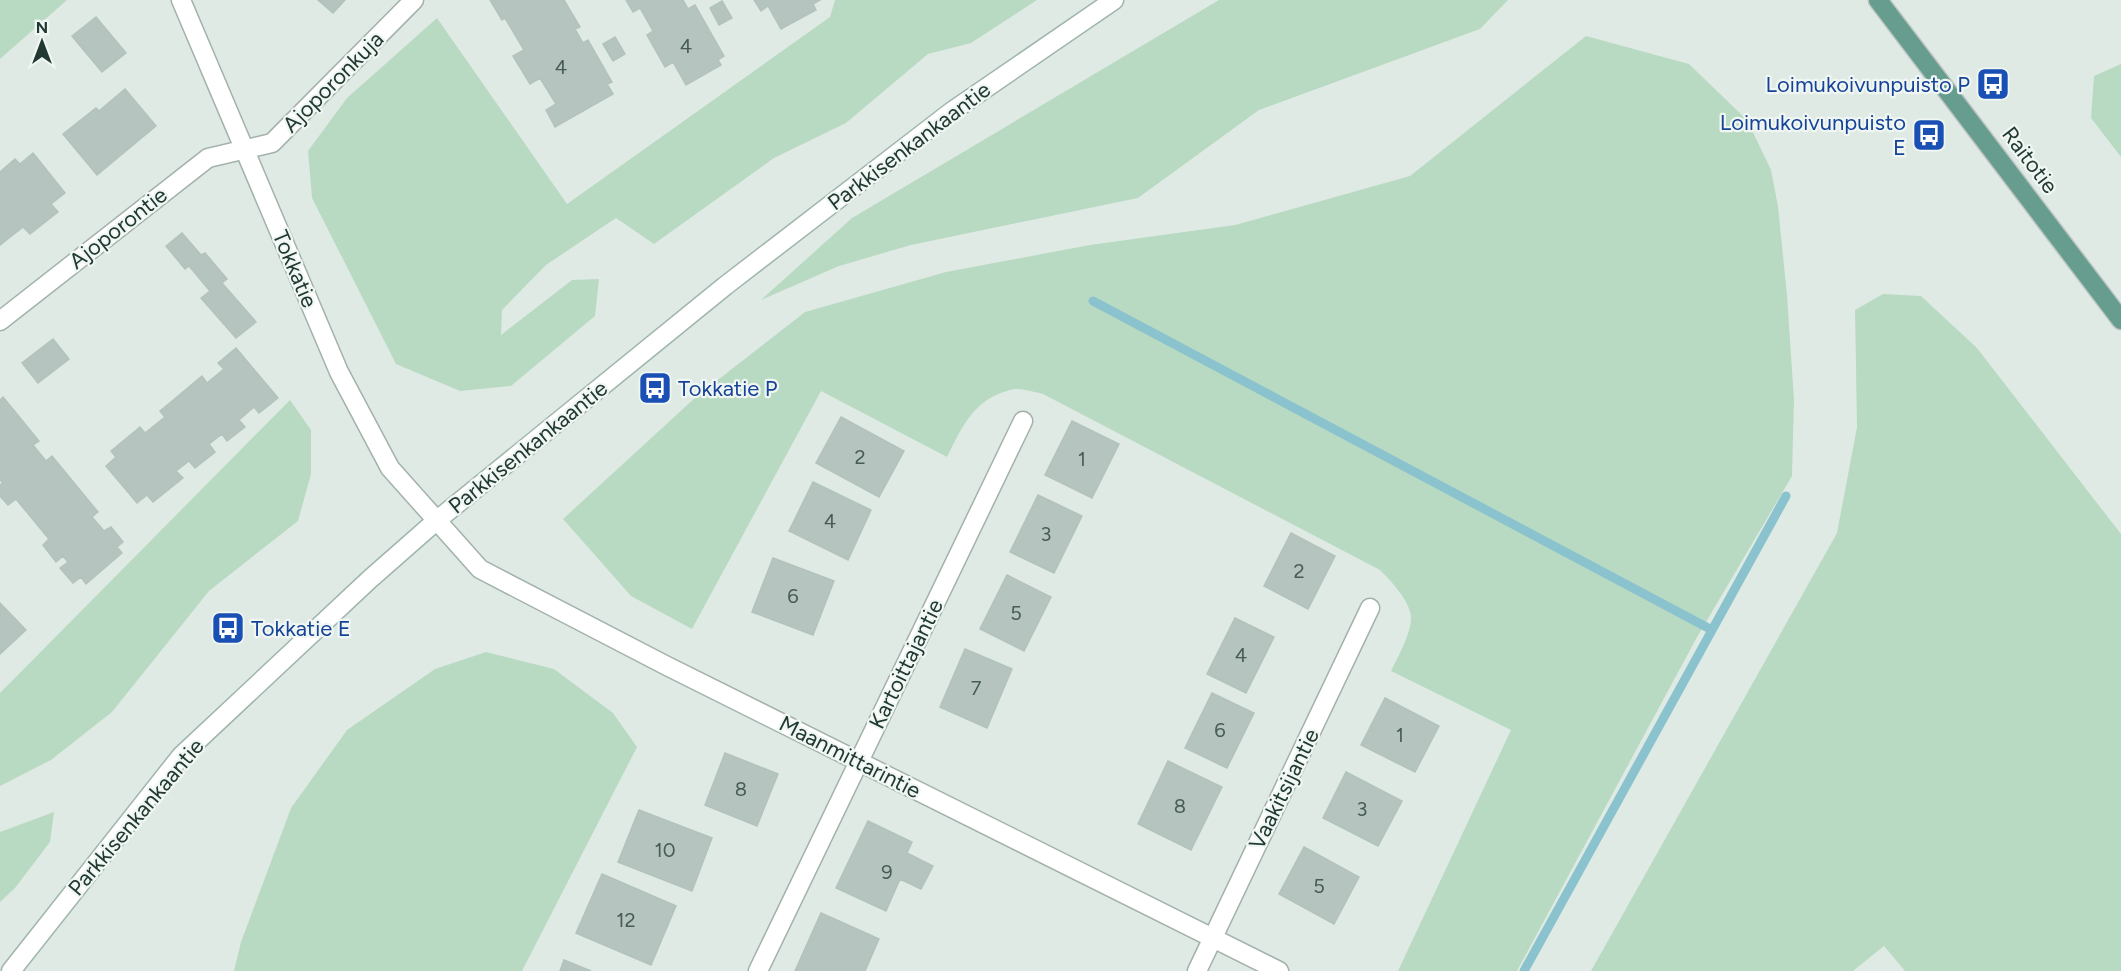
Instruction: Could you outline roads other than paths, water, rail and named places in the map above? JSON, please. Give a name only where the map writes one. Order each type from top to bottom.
[{"type":"main road","name":"Raitotie","points":[[1878,0],[2121,320]]},
{"type":"street","name":"Tokkatie","points":[[181,0],[339,372],[390,468],[436,521]]},
{"type":"street","name":"Ajoporonkuja","points":[[243,149],[272,143],[414,0]]},
{"type":"street","name":"Parkkisenkankaantie","points":[[11,971],[181,756],[370,579],[436,521],[725,286],[951,112],[1114,0]]},
{"type":"street","name":"Ajoporontie","points":[[0,321],[208,158],[243,149]]},
{"type":"street","name":"Kartoittajantie","points":[[758,971],[1023,421]]},
{"type":"street","name":"Maanmittarintie","points":[[436,521],[480,569],[859,762],[1279,971]]},
{"type":"street","name":"Vaakitsijantie","points":[[1197,971],[1370,608]]},
{"type":"waterway","points":[[1093,301],[1712,630]]},
{"type":"waterway","points":[[1524,971],[1786,496]]},
{"type":"place","name":"Loimukoivunpuisto P","points":[[1993,84]]},
{"type":"place","name":"Loimukoivunpuisto E","points":[[1929,135]]},
{"type":"place","name":"Tokkatie P","points":[[655,388]]},
{"type":"place","name":"Tokkatie E","points":[[228,628]]}]
